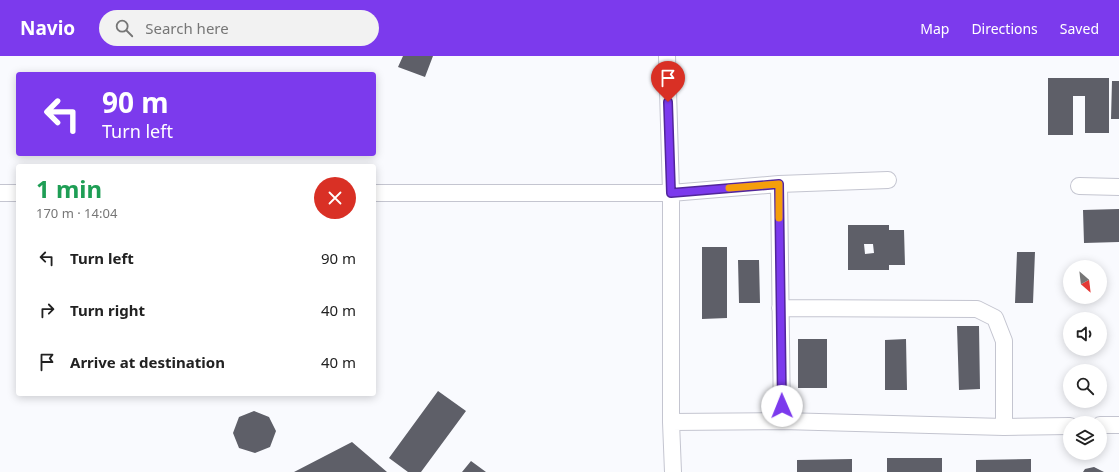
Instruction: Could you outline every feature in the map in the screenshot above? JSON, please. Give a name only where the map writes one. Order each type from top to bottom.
[{"type":"street","points":[[667,56],[671,193],[671,422],[673,472]]},
{"type":"street","points":[[376,193],[671,193],[779,184],[888,180]]},
{"type":"street","points":[[779,184],[782,421]]},
{"type":"street","points":[[1079,186],[1119,187]]},
{"type":"street","points":[[0,193],[16,193]]},
{"type":"street","points":[[780,308],[977,309],[995,318],[1004,341],[1004,427]]},
{"type":"street","points":[[671,422],[782,421],[1004,427],[1063,426]]},
{"type":"street","points":[[1107,425],[1119,425]]},
{"type":"building","points":[[403,56],[433,56],[425,77],[398,67]]},
{"type":"building","points":[[1048,78],[1109,78],[1109,133],[1085,133],[1085,96],[1073,96],[1073,135],[1048,135]]},
{"type":"building","points":[[1112,81],[1119,81],[1119,119],[1111,119]]},
{"type":"building","points":[[1119,209],[1119,242],[1084,243],[1083,210]]},
{"type":"building","points":[[848,225],[889,225],[889,230],[904,230],[905,265],[889,265],[889,270],[848,270]],"holes":[[[864,244],[873,244],[874,253],[865,254]]]},
{"type":"building","points":[[702,247],[727,247],[727,318],[702,319]]},
{"type":"building","points":[[1017,252],[1035,252],[1033,303],[1015,303]]},
{"type":"building","points":[[738,260],[759,260],[760,303],[739,303]]},
{"type":"building","points":[[957,326],[979,326],[980,389],[959,390]]},
{"type":"building","points":[[798,339],[827,339],[827,388],[798,388]]},
{"type":"building","points":[[906,339],[907,390],[885,390],[885,340]]},
{"type":"building","points":[[438,391],[466,411],[421,472],[408,472],[389,458]]},
{"type":"building","points":[[254,411],[269,417],[276,431],[270,447],[255,453],[239,448],[233,433],[239,417]]},
{"type":"building","points":[[352,442],[387,472],[294,472]]},
{"type":"building","points":[[887,458],[942,458],[942,472],[887,472]]},
{"type":"building","points":[[852,459],[852,472],[797,472],[797,460]]},
{"type":"building","points":[[1031,459],[1031,472],[976,472],[976,460]]},
{"type":"building","points":[[471,461],[486,472],[462,472]]},
{"type":"building","points":[[1094,467],[1104,472],[1083,472],[1085,469]]},
{"type":"slow traffic","points":[[729,188],[779,184],[779,218]]},
{"type":"route","points":[[668,102],[671,193],[779,184],[782,406]]}]
